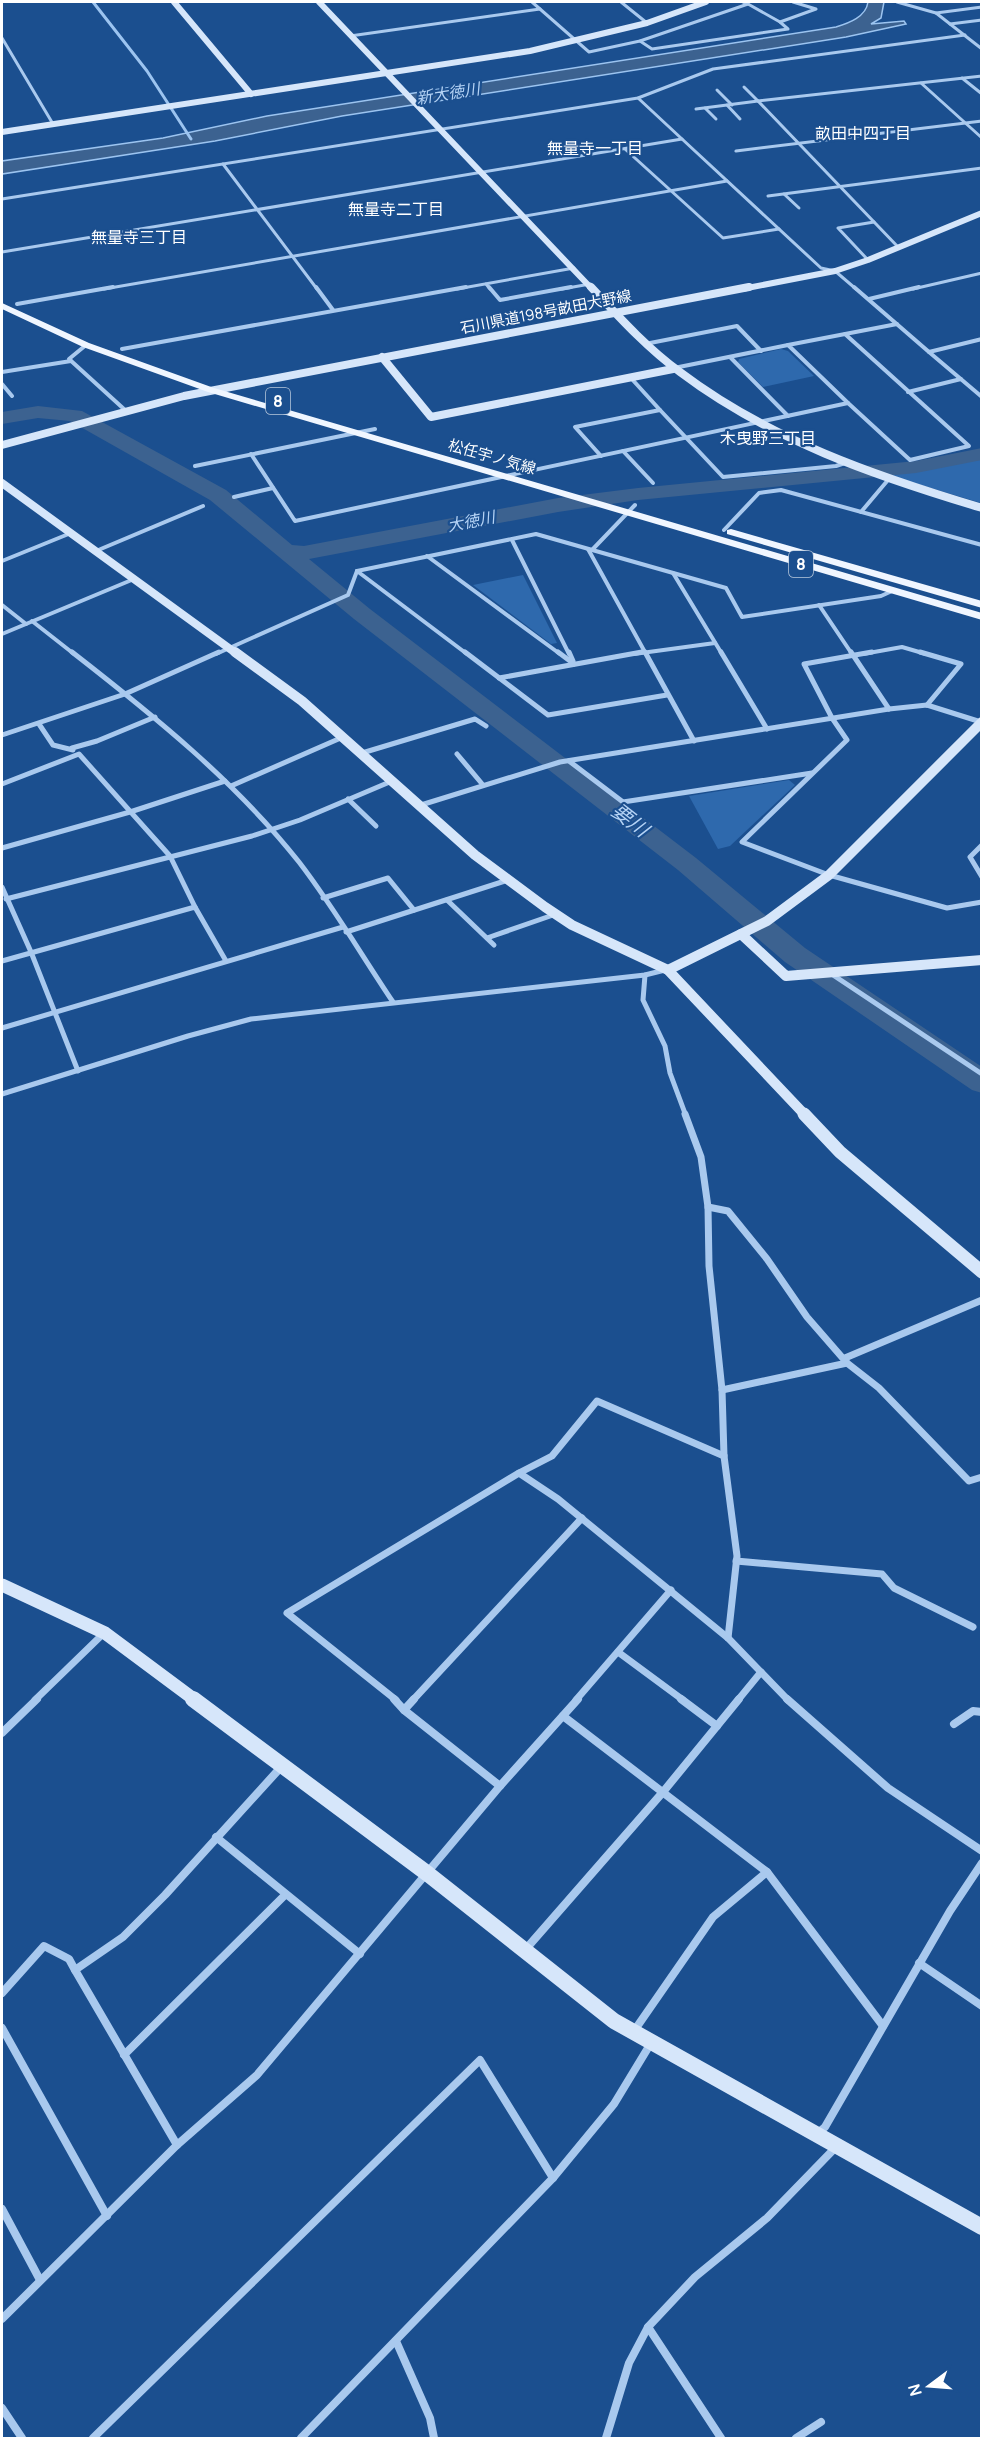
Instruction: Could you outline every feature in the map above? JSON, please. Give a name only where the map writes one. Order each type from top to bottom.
[{"type":"main road","name":"松任宇ノ気線","points":[[2,295],[122,349],[229,387],[562,483],[630,508],[981,617]]},
{"type":"main road","name":"松任宇ノ気線","points":[[2,306],[86,345],[211,390],[551,490],[724,530],[981,605]]},
{"type":"street","points":[[174,2],[251,94]]},
{"type":"street","points":[[322,2],[385,73],[590,284],[645,344],[673,369],[728,407],[848,464],[888,480],[981,508]]},
{"type":"street","points":[[532,2],[589,52],[640,41],[753,2]]},
{"type":"street","points":[[621,2],[647,23]]},
{"type":"street","points":[[2,132],[576,42],[647,23],[705,2]]},
{"type":"street","points":[[640,41],[652,49],[788,29],[780,22],[743,2]]},
{"type":"street","points":[[780,22],[816,9],[793,2]]},
{"type":"street","points":[[897,2],[936,13],[981,49]]},
{"type":"street","points":[[936,13],[981,7]]},
{"type":"street","points":[[350,36],[540,9]]},
{"type":"street","points":[[950,24],[981,20]]},
{"type":"street","points":[[2,199],[638,98],[714,69],[965,35]]},
{"type":"street","points":[[2,38],[53,124]]},
{"type":"street","points":[[696,109],[981,76]]},
{"type":"street","points":[[962,78],[981,94]]},
{"type":"street","points":[[921,83],[949,106],[981,138]]},
{"type":"street","points":[[744,87],[898,248]]},
{"type":"street","points":[[717,90],[740,119]]},
{"type":"street","points":[[638,98],[821,268],[835,271],[981,397]]},
{"type":"street","points":[[705,108],[716,119]]},
{"type":"street","points":[[736,151],[981,121]]},
{"type":"street","points":[[2,252],[682,139]]},
{"type":"street","points":[[625,149],[723,238],[779,229]]},
{"type":"street","points":[[222,164],[333,310]]},
{"type":"street","points":[[768,196],[981,168]]},
{"type":"street","points":[[17,303],[727,180]]},
{"type":"street","points":[[784,194],[799,208]]},
{"type":"street","name":"石川県道198号畝田大野線","points":[[2,445],[125,410],[211,390],[835,271],[868,260],[981,213]]},
{"type":"street","points":[[868,260],[837,228],[874,222]]},
{"type":"street","points":[[122,349],[574,268]]},
{"type":"street","points":[[868,299],[981,273]]},
{"type":"street","points":[[486,284],[500,300],[590,284]]},
{"type":"street","points":[[382,357],[431,417],[897,324]]},
{"type":"street","points":[[645,344],[737,326],[761,351]]},
{"type":"street","points":[[788,345],[910,460],[969,446],[844,334]]},
{"type":"street","points":[[929,352],[981,339]]},
{"type":"street","points":[[71,361],[69,359],[86,345]]},
{"type":"street","points":[[730,357],[788,416]]},
{"type":"street","points":[[2,372],[71,361]]},
{"type":"street","points":[[71,361],[125,410]]},
{"type":"street","points":[[630,377],[723,477],[848,464]]},
{"type":"street","points":[[908,392],[961,379]]},
{"type":"street","points":[[2,384],[12,396]]},
{"type":"street","points":[[251,454],[295,521],[848,403]]},
{"type":"street","points":[[601,456],[575,427],[660,410]]},
{"type":"street","points":[[195,466],[375,429]]},
{"type":"street","points":[[623,451],[653,483]]},
{"type":"street","points":[[861,512],[888,480]]},
{"type":"street","points":[[2,483],[302,700],[475,855],[508,880],[556,914],[592,935],[668,970],[840,1152],[981,1272]]},
{"type":"street","points":[[234,497],[273,488]]},
{"type":"street","points":[[724,530],[759,493],[781,490],[981,545]]},
{"type":"street","points":[[96,551],[203,506]]},
{"type":"street","points":[[590,549],[630,508]]},
{"type":"street","points":[[2,561],[71,533]]},
{"type":"street","points":[[357,571],[536,534],[726,588],[742,617],[882,596],[892,591]]},
{"type":"street","points":[[512,540],[574,664]]},
{"type":"street","points":[[590,549],[667,695],[694,741]]},
{"type":"street","points":[[427,556],[574,664]]},
{"type":"street","points":[[2,735],[125,694],[229,646],[338,600],[348,595],[357,571]]},
{"type":"street","points":[[357,571],[548,715],[667,695]]},
{"type":"street","points":[[673,573],[767,729]]},
{"type":"street","points":[[2,634],[134,579]]},
{"type":"street","points":[[2,605],[26,624]]},
{"type":"street","points":[[819,605],[890,709]]},
{"type":"street","points":[[32,621],[155,717],[231,786],[299,862],[393,1002]]},
{"type":"street","points":[[499,678],[644,652],[715,644]]},
{"type":"street","points":[[927,705],[961,664],[902,647],[804,664],[832,718],[847,740],[742,842],[829,875],[947,908],[981,902]]},
{"type":"street","points":[[2,1094],[188,1036],[251,1019],[645,975],[668,970],[752,930],[829,875],[980,725],[927,705],[890,709],[560,762],[421,805]]},
{"type":"street","points":[[39,724],[53,746],[72,748],[97,741],[155,717]]},
{"type":"street","points":[[362,753],[475,719],[486,726]]},
{"type":"street","points":[[231,786],[343,737]]},
{"type":"street","points":[[72,748],[170,856],[195,907],[226,961]]},
{"type":"street","points":[[457,754],[483,785]]},
{"type":"street","points":[[2,784],[77,755]]},
{"type":"street","points":[[569,761],[623,802],[813,773]]},
{"type":"street","points":[[2,848],[130,813],[225,781]]},
{"type":"street","points":[[6,899],[204,847],[233,843],[258,836],[393,781]]},
{"type":"street","points":[[348,799],[376,825]]},
{"type":"street","points":[[981,845],[970,857],[981,877]]},
{"type":"street","points":[[323,898],[388,878],[414,910]]},
{"type":"street","points":[[2,1028],[226,961],[414,910],[508,880]]},
{"type":"street","points":[[2,887],[32,952],[78,1071]]},
{"type":"street","points":[[447,900],[494,945]]},
{"type":"street","points":[[2,961],[195,907]]},
{"type":"street","points":[[487,938],[556,914]]},
{"type":"street","points":[[741,934],[786,976],[981,960]]},
{"type":"street","points":[[830,973],[981,1074]]},
{"type":"street","points":[[645,975],[643,1000],[665,1046],[670,1073],[701,1157],[708,1208],[709,1266],[722,1390],[724,1456],[736,1561],[728,1638]]},
{"type":"street","points":[[708,1208],[728,1211],[767,1259],[807,1317],[846,1361],[879,1388],[969,1481],[981,1478]]},
{"type":"street","points":[[722,1390],[846,1361],[981,1300]]},
{"type":"street","points":[[500,1786],[404,1710],[398,1702],[287,1612],[519,1473],[552,1456],[597,1401],[724,1456]]},
{"type":"street","points":[[519,1473],[582,1518],[728,1638],[790,1702],[888,1788],[981,1851]]},
{"type":"street","points":[[404,1710],[582,1518]]},
{"type":"street","points":[[736,1561],[882,1574],[894,1588],[973,1627]]},
{"type":"street","points":[[2,1585],[105,1633],[428,1874],[614,2021],[981,2228]]},
{"type":"street","points":[[2,2319],[177,2145],[257,2075],[500,1786],[671,1590]]},
{"type":"street","points":[[2,1733],[105,1633]]},
{"type":"street","points":[[618,1652],[717,1726]]},
{"type":"street","points":[[525,1951],[663,1792],[761,1672]]},
{"type":"street","points":[[954,1724],[973,1711],[981,1712]]},
{"type":"street","points":[[563,1716],[767,1872],[883,2026]]},
{"type":"street","points":[[75,1970],[123,1937],[165,1895],[283,1765]]},
{"type":"street","points":[[216,1838],[360,1954]]},
{"type":"street","points":[[816,2136],[825,2127],[919,1963],[981,1863]]},
{"type":"street","points":[[633,2032],[712,1917],[767,1872]]},
{"type":"street","points":[[124,2055],[285,1895]]},
{"type":"street","points":[[2,1993],[44,1946],[69,1959],[177,2145]]},
{"type":"street","points":[[919,1963],[981,2006]]},
{"type":"street","points":[[2,2028],[107,2216]]},
{"type":"street","points":[[302,2439],[553,2178],[614,2104],[651,2043]]},
{"type":"street","points":[[93,2439],[480,2060],[553,2178]]},
{"type":"street","points":[[606,2439],[629,2363],[648,2327],[694,2277],[767,2218],[836,2147]]},
{"type":"street","points":[[2,2209],[40,2280]]},
{"type":"street","points":[[648,2327],[721,2439]]},
{"type":"street","points":[[396,2341],[430,2418],[434,2439]]},
{"type":"street","points":[[2,2408],[22,2439]]},
{"type":"street","points":[[796,2439],[821,2422]]},
{"type":"shaded area","points":[[781,349],[788,351],[814,376],[763,387],[738,362],[739,359]]},
{"type":"shaded area","points":[[981,457],[981,503],[884,474],[919,471]]},
{"type":"shaded area","points":[[523,575],[557,643],[551,644],[473,585]]},
{"type":"shaded area","points":[[789,780],[795,785],[730,846],[718,849],[689,796]]},
{"type":"water","name":"新大徳川","points":[[868,2],[884,2],[881,18],[871,24],[904,21],[906,24],[846,37],[342,116],[215,141],[2,174],[2,161],[163,138],[267,116],[836,27],[864,12]]},
{"type":"waterway","points":[[93,2],[147,71],[191,139]]},
{"type":"waterway","name":"大徳川","points":[[2,418],[38,412],[75,415],[218,495],[285,550]]},
{"type":"waterway","name":"大徳川","points":[[285,550],[304,553],[558,505],[638,494],[916,467],[982,454]]},
{"type":"waterway","name":"要川","points":[[285,550],[362,614],[687,864],[795,955],[982,1082]]},
{"type":"district","name":"畝田中四丁目","points":[[863,133]]},
{"type":"district","name":"無量寺一丁目","points":[[595,148]]},
{"type":"district","name":"無量寺二丁目","points":[[396,209]]},
{"type":"district","name":"無量寺三丁目","points":[[139,237]]},
{"type":"district","name":"木曳野三丁目","points":[[768,438]]}]
